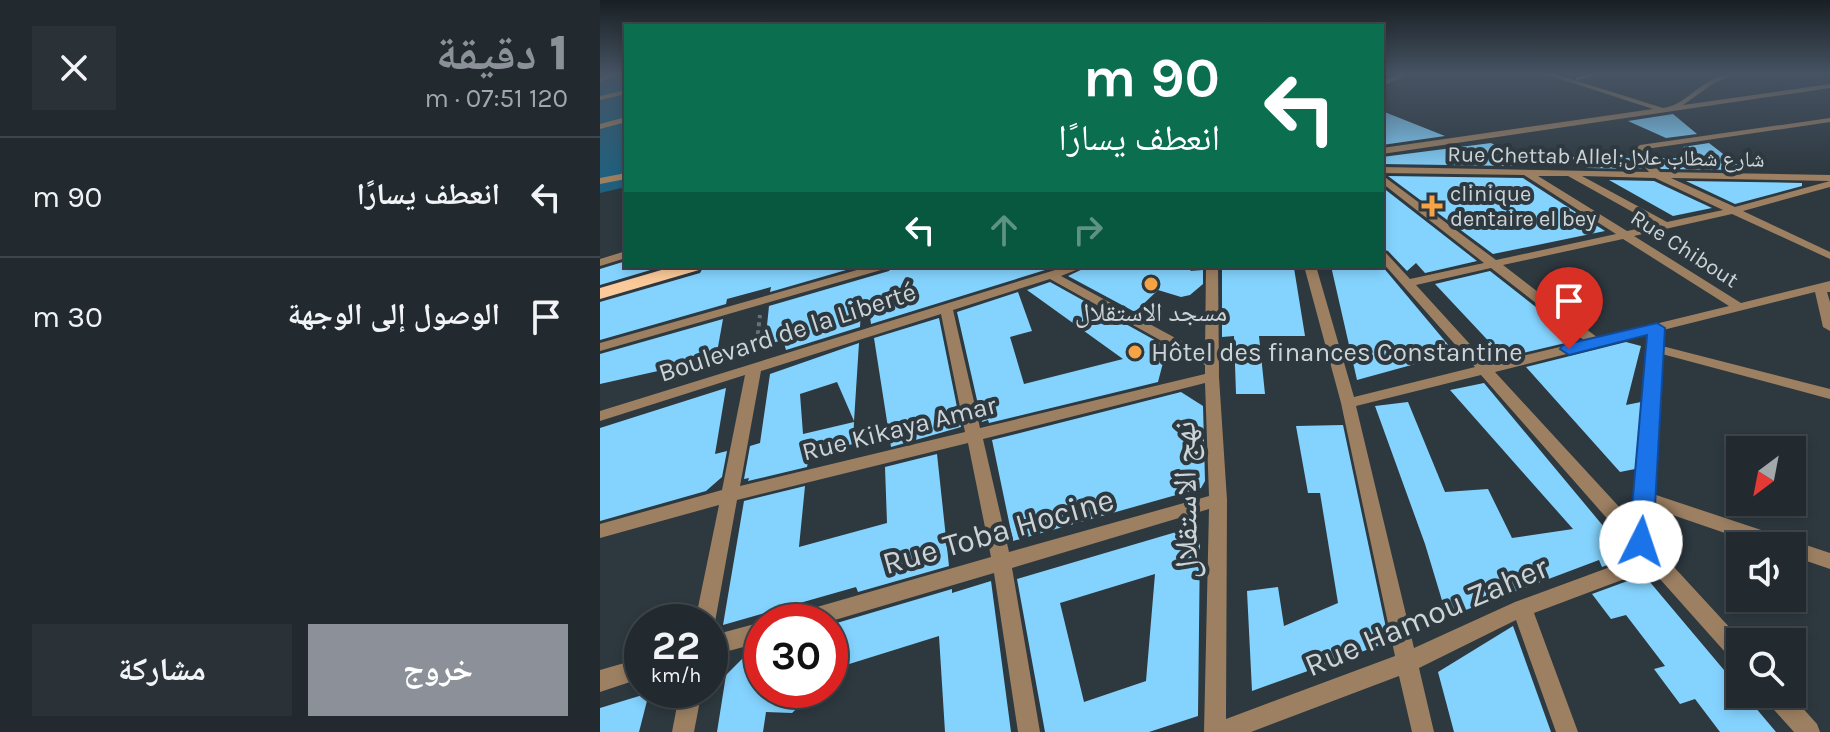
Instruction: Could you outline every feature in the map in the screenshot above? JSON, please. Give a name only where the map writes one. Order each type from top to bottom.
[{"type":"main road","points":[[600,294],[686,268]]},
{"type":"street","points":[[1384,151],[1675,108]]},
{"type":"street","points":[[600,124],[624,117]]},
{"type":"street","points":[[1830,120],[1637,150],[1639,157],[1657,175],[1830,256]]},
{"type":"street","points":[[600,134],[624,128]]},
{"type":"street","name":"Rue Chettab Allel;شارع شطاب علال","points":[[1384,170],[1830,178]]},
{"type":"street","name":"Rue Chibout","points":[[1527,173],[1739,307]]},
{"type":"street","points":[[1568,173],[1666,226]]},
{"type":"street","points":[[600,181],[624,176]]},
{"type":"street","points":[[1384,180],[1596,343]]},
{"type":"street","points":[[1408,283],[1737,210],[1830,184]]},
{"type":"street","points":[[600,263],[624,255]]},
{"type":"street","points":[[1384,257],[1726,638]]},
{"type":"street","points":[[600,347],[877,268]]},
{"type":"street","name":"Boulevard de la Liberté","points":[[600,416],[1073,268]]},
{"type":"street","name":"نهج الاستقلال","points":[[1212,268],[1212,370],[1218,500],[1215,732]]},
{"type":"street","points":[[1311,268],[1348,403],[1423,732]]},
{"type":"street","points":[[1050,275],[1081,288],[1212,370]]},
{"type":"street","points":[[1348,403],[1827,287],[1830,327]]},
{"type":"street","points":[[946,307],[1002,563],[1029,732]]},
{"type":"street","points":[[1648,550],[1644,498],[1657,328]]},
{"type":"street","points":[[1655,348],[1830,394]]},
{"type":"street","points":[[709,604],[754,368]]},
{"type":"street","name":"Rue Kikaya Amar","points":[[600,531],[1212,370]]},
{"type":"street","points":[[1644,498],[1744,532]]},
{"type":"street","name":"Rue Toba Hocine","points":[[848,607],[1218,500]]},
{"type":"street","name":"Rue Hamou Zaher","points":[[1221,732],[1408,662],[1648,550]]},
{"type":"street","points":[[1806,553],[1830,561]]},
{"type":"street","points":[[1522,608],[1567,732]]},
{"type":"street","points":[[600,681],[624,674]]},
{"type":"street","points":[[683,732],[688,708]]},
{"type":"street","points":[[1788,708],[1809,732]]},
{"type":"path","points":[[754,368],[762,301]]},
{"type":"shaded area","points":[[600,108],[624,108],[624,187],[600,193]]},
{"type":"building","points":[[1384,112],[1445,136],[1384,145]]},
{"type":"building","points":[[1673,114],[1697,134],[1666,138],[1628,121]]},
{"type":"building","points":[[1491,143],[1506,151],[1514,166],[1384,164],[1384,157]]},
{"type":"building","points":[[1709,143],[1744,170],[1661,169],[1651,158],[1708,158],[1683,147]]},
{"type":"building","points":[[1569,157],[1633,158],[1642,169],[1588,168]]},
{"type":"building","points":[[1388,176],[1523,178],[1605,231],[1493,254]]},
{"type":"building","points":[[1609,180],[1654,181],[1712,208],[1673,216]]},
{"type":"building","points":[[1686,181],[1802,183],[1802,186],[1735,204]]},
{"type":"building","points":[[1384,189],[1477,261],[1425,273],[1416,263],[1407,271],[1384,250]]},
{"type":"building","points":[[624,262],[624,268],[657,268],[600,285],[600,269]]},
{"type":"building","points":[[703,268],[853,268],[770,292],[771,287],[727,299],[726,304],[600,340],[600,302],[700,273]]},
{"type":"building","points":[[891,268],[1052,268],[871,324],[869,309],[861,310],[860,327],[786,350],[783,340],[765,345],[769,306]]},
{"type":"building","name":"مسجد الاستقلال","points":[[1085,268],[1193,268],[1190,271],[1203,270],[1203,284],[1190,295],[1181,297],[1158,290],[1135,312],[1068,276]]},
{"type":"building","points":[[1294,268],[1305,336],[1259,336],[1265,394],[1236,394],[1234,336],[1222,337],[1222,270]]},
{"type":"building","points":[[1331,268],[1384,268],[1455,353],[1357,380]]},
{"type":"building","points":[[1490,271],[1578,340],[1515,355],[1507,346],[1496,349],[1435,284]]},
{"type":"building","name":"Hôtel des finances Constantine","points":[[1050,282],[1160,343],[1165,355],[1158,382],[989,423],[988,420],[982,422],[957,312],[1018,292],[1032,331],[1010,337],[1024,384],[1123,359],[1027,290]]},
{"type":"building","points":[[939,318],[961,427],[891,447],[874,338]]},
{"type":"building","points":[[723,319],[716,358],[600,384],[600,354]]},
{"type":"building","points":[[1626,342],[1641,346],[1626,405],[1641,402],[1635,469],[1620,472],[1526,367]]},
{"type":"building","points":[[859,343],[854,421],[837,382],[800,394],[803,434],[854,422],[853,444],[827,451],[828,457],[808,462],[807,467],[748,481],[749,478],[744,479],[750,446],[760,443],[770,374]]},
{"type":"building","points":[[1484,383],[1629,557],[1602,567],[1599,560],[1447,617],[1425,544],[1375,406],[1408,402],[1445,492],[1488,489],[1512,538],[1573,529],[1450,390]]},
{"type":"building","points":[[726,388],[715,454],[727,451],[722,477],[706,491],[600,521],[600,428]]},
{"type":"building","points":[[1181,392],[1203,406],[1205,481],[1201,488],[1013,541],[992,440]]},
{"type":"building","points":[[1343,425],[1389,642],[1252,691],[1247,591],[1278,587],[1284,626],[1338,603],[1320,493],[1308,493],[1296,426]]},
{"type":"building","points":[[937,454],[949,566],[858,592],[856,587],[796,604],[744,604],[744,619],[728,624],[727,604],[744,501],[805,486],[799,547],[887,523],[885,467]]},
{"type":"building","points":[[1183,530],[1200,540],[1198,716],[1149,732],[1045,732],[1017,579]],"holes":[[[1155,574],[1146,681],[1084,702],[1060,603]]]},
{"type":"building","points":[[1644,575],[1726,672],[1726,708],[1756,708],[1776,732],[1720,732],[1695,699],[1680,704],[1654,669],[1665,666],[1626,615],[1611,619],[1592,594]]},
{"type":"building","points":[[991,581],[1011,732],[945,732],[939,636],[848,664],[848,620],[952,589],[952,593]]},
{"type":"building","points":[[1513,626],[1551,732],[1454,732],[1438,672]]},
{"type":"building","points":[[743,658],[744,708],[797,708],[792,713],[766,712],[763,732],[717,732],[721,708],[728,708],[728,673]]},
{"type":"building","points":[[624,701],[624,708],[645,708],[639,732],[600,732],[600,708]]},
{"type":"place","name":"clinique dentaire el bey","points":[[1432,206]]},
{"type":"place","name":"مسجد الاستقلال","points":[[1151,284]]},
{"type":"place","name":"Hôtel des finances Constantine","points":[[1135,352]]},
{"type":"route","points":[[1569,349],[1657,328],[1641,542]]}]
